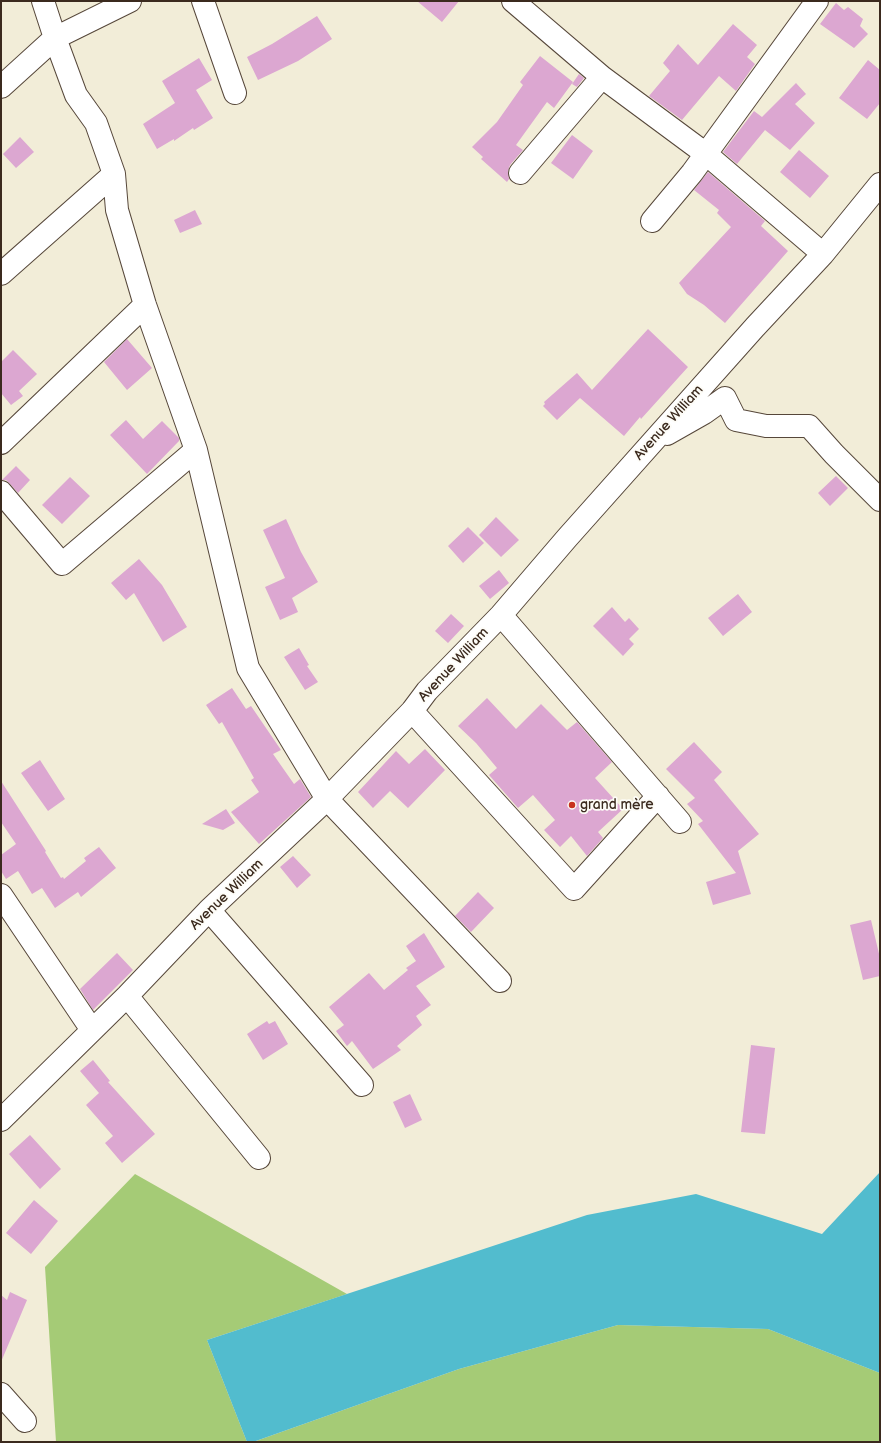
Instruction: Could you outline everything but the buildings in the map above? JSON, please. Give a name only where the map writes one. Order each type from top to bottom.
[{"type":"street","points":[[43,1],[76,95],[96,123],[114,174],[117,210],[145,305],[196,450],[248,668],[327,799],[500,981]]},
{"type":"street","points":[[1,87],[55,38],[130,1]]},
{"type":"street","points":[[203,1],[235,94]]},
{"type":"street","points":[[513,1],[602,77],[706,154],[823,254]]},
{"type":"street","points":[[652,221],[692,173],[817,1]]},
{"type":"street","points":[[520,173],[602,77]]},
{"type":"street","points":[[1,274],[114,174]]},
{"type":"street","name":"Avenue William","points":[[1,1120],[127,996],[209,910],[327,799],[412,711],[427,691],[501,615],[651,443],[823,254],[880,184]]},
{"type":"street","points":[[1,442],[145,305]]},
{"type":"street","points":[[651,443],[704,413],[725,398],[736,420],[766,426],[809,426],[834,454],[880,500]]},
{"type":"street","points":[[1,492],[62,564],[196,450]]},
{"type":"street","points":[[501,615],[680,822]]},
{"type":"street","points":[[412,711],[574,889],[658,796]]},
{"type":"street","points":[[1,895],[92,1030]]},
{"type":"street","points":[[209,910],[362,1085]]},
{"type":"street","points":[[127,996],[259,1158]]},
{"type":"street","points":[[1,1394],[25,1421]]},
{"type":"green space","points":[[135,1174],[347,1294],[207,1340],[247,1442],[56,1442],[45,1267]]},
{"type":"green space","points":[[618,1325],[768,1329],[880,1373],[880,1442],[253,1442],[459,1369]]},
{"type":"water","points":[[880,1172],[880,1373],[768,1329],[618,1325],[459,1369],[253,1442],[247,1442],[207,1340],[587,1215],[696,1194],[822,1234]]},
{"type":"place","name":"grand mère","points":[[572,805]]}]
